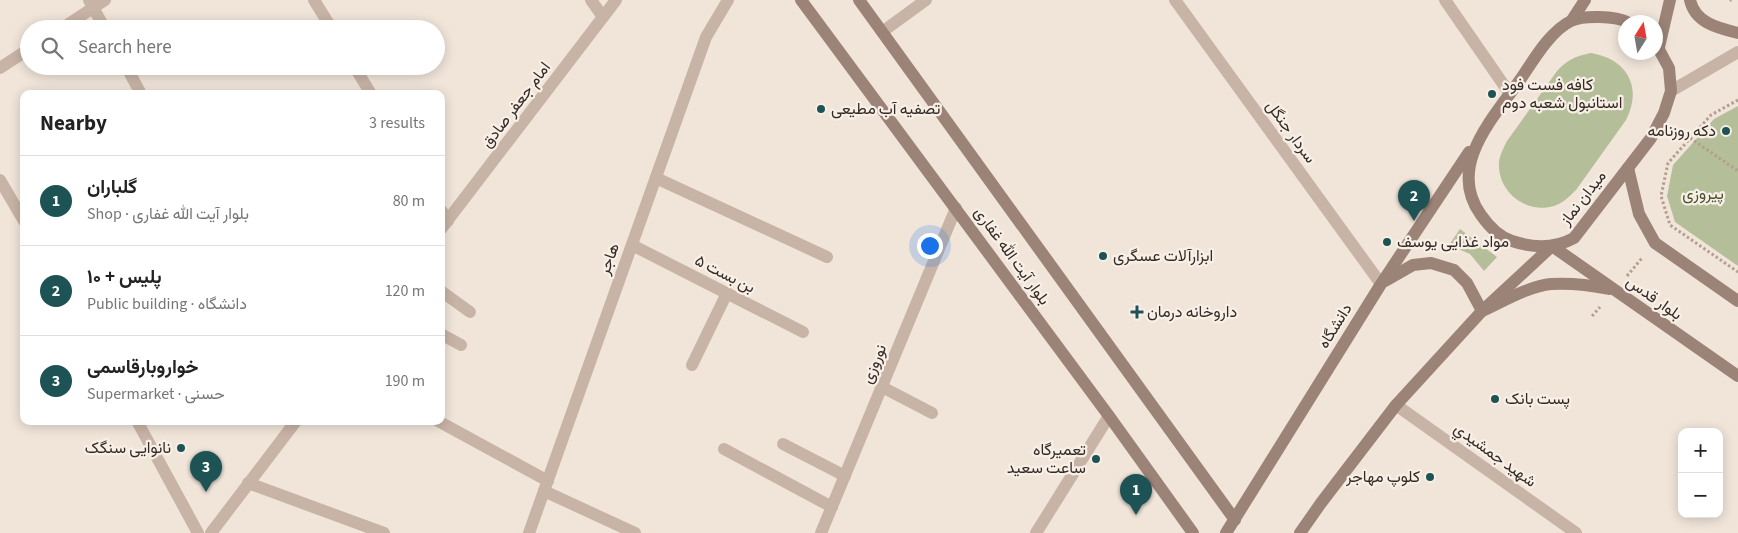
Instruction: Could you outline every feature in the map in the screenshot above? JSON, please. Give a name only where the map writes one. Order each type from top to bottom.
[{"type":"main road","name":"بلوار آیت الله غفاری","points":[[801,0],[1109,416],[1193,533]]},
{"type":"main road","name":"بلوار آیت الله غفاری","points":[[859,0],[1235,520]]},
{"type":"main road","points":[[1572,20],[1585,0]]},
{"type":"main road","points":[[1690,0],[1700,19],[1718,28],[1738,33]]},
{"type":"main road","points":[[1663,19],[1667,1]]},
{"type":"main road","points":[[1572,20],[1598,17],[1618,20]]},
{"type":"main road","name":"میدان نماز","points":[[1572,20],[1551,36],[1478,140],[1469,161],[1469,184],[1475,207],[1489,226],[1507,239],[1529,246],[1552,246],[1565,243],[1574,238],[1651,138],[1664,114],[1670,91],[1669,68],[1663,57]]},
{"type":"main road","name":"دانشگاه","points":[[1226,533],[1381,284],[1478,140]]},
{"type":"main road","points":[[1628,168],[1639,214],[1655,243],[1738,301]]},
{"type":"main road","points":[[1300,533],[1396,404],[1482,311],[1552,246]]},
{"type":"main road","name":"بلوار قدس","points":[[1552,246],[1738,376]]},
{"type":"main road","points":[[1381,284],[1413,265],[1431,263],[1454,270],[1467,283],[1482,311]]},
{"type":"main road","points":[[1482,311],[1525,292],[1549,284],[1581,284],[1614,290]]},
{"type":"street","points":[[72,20],[91,4],[105,0]]},
{"type":"street","points":[[314,0],[326,20]]},
{"type":"street","points":[[590,0],[603,17]]},
{"type":"street","name":"امام جعفر صادق","points":[[445,217],[616,0]]},
{"type":"street","name":"هاجر","points":[[529,533],[706,37],[728,0]]},
{"type":"street","points":[[882,32],[926,0]]},
{"type":"street","name":"سردار جنگل","points":[[1175,0],[1381,284]]},
{"type":"street","points":[[1445,0],[1510,94]]},
{"type":"street","points":[[91,4],[100,20]]},
{"type":"street","points":[[1670,91],[1738,52]]},
{"type":"street","points":[[0,68],[20,55]]},
{"type":"street","points":[[131,75],[140,90]]},
{"type":"street","points":[[359,75],[369,90]]},
{"type":"street","points":[[656,178],[827,257]]},
{"type":"street","points":[[0,180],[20,214]]},
{"type":"street","name":"نوروزی","points":[[821,533],[956,208]]},
{"type":"street","name":"بن بست ۵","points":[[632,245],[803,332]]},
{"type":"street","points":[[692,365],[727,293]]},
{"type":"street","points":[[445,294],[470,312]]},
{"type":"street","points":[[445,336],[461,345]]},
{"type":"street","points":[[882,388],[932,413]]},
{"type":"street","name":"شهيد جمشيدي","points":[[1396,404],[1576,533]]},
{"type":"street","points":[[1036,533],[1109,416]]},
{"type":"street","points":[[139,425],[198,533]]},
{"type":"street","points":[[210,533],[293,425]]},
{"type":"street","points":[[445,425],[546,486],[635,533]]},
{"type":"street","points":[[783,444],[844,476]]},
{"type":"street","points":[[724,449],[832,506]]},
{"type":"street","points":[[248,483],[384,533]]},
{"type":"path","points":[[1738,100],[1710,115],[1668,163],[1661,196],[1670,225],[1738,272]]},
{"type":"path","points":[[1690,138],[1738,171]]},
{"type":"path","points":[[1592,316],[1670,225]]},
{"type":"green space","points":[[1591,53],[1614,61],[1628,76],[1633,96],[1626,120],[1576,190],[1568,197],[1557,205],[1544,208],[1525,204],[1517,200],[1504,186],[1499,164],[1502,150],[1557,71],[1572,59]]},
{"type":"green space","name":"پیروزی","points":[[1738,106],[1738,266],[1675,222],[1667,196],[1673,165],[1714,119]]},
{"type":"green space","points":[[1460,229],[1497,257],[1484,271],[1470,254],[1449,245]]},
{"type":"place","name":"کافه فست فود استانبول شعبه دوم","points":[[1492,94]]},
{"type":"place","name":"تصفیه آب مطیعی","points":[[821,109]]},
{"type":"place","name":"دکه روزنامه","points":[[1726,131]]},
{"type":"place","name":"پلیس + ۱۰","points":[[1414,221]]},
{"type":"place","name":"مواد غذایی یوسف","points":[[1387,242]]},
{"type":"place","name":"ابزارآلات عسگری","points":[[1103,256]]},
{"type":"place","name":"داروخانه درمان","points":[[1137,312]]},
{"type":"place","name":"پست بانک","points":[[1495,399]]},
{"type":"place","name":"نانوایی سنگک","points":[[181,448]]},
{"type":"place","name":"تعمیرگاه ساعت سعید","points":[[1096,459]]},
{"type":"place","name":"کلوپ مهاجر","points":[[1430,477]]},
{"type":"place","name":"خواروبارقاسمی","points":[[206,492]]},
{"type":"place","name":"گلباران","points":[[1136,515]]}]
